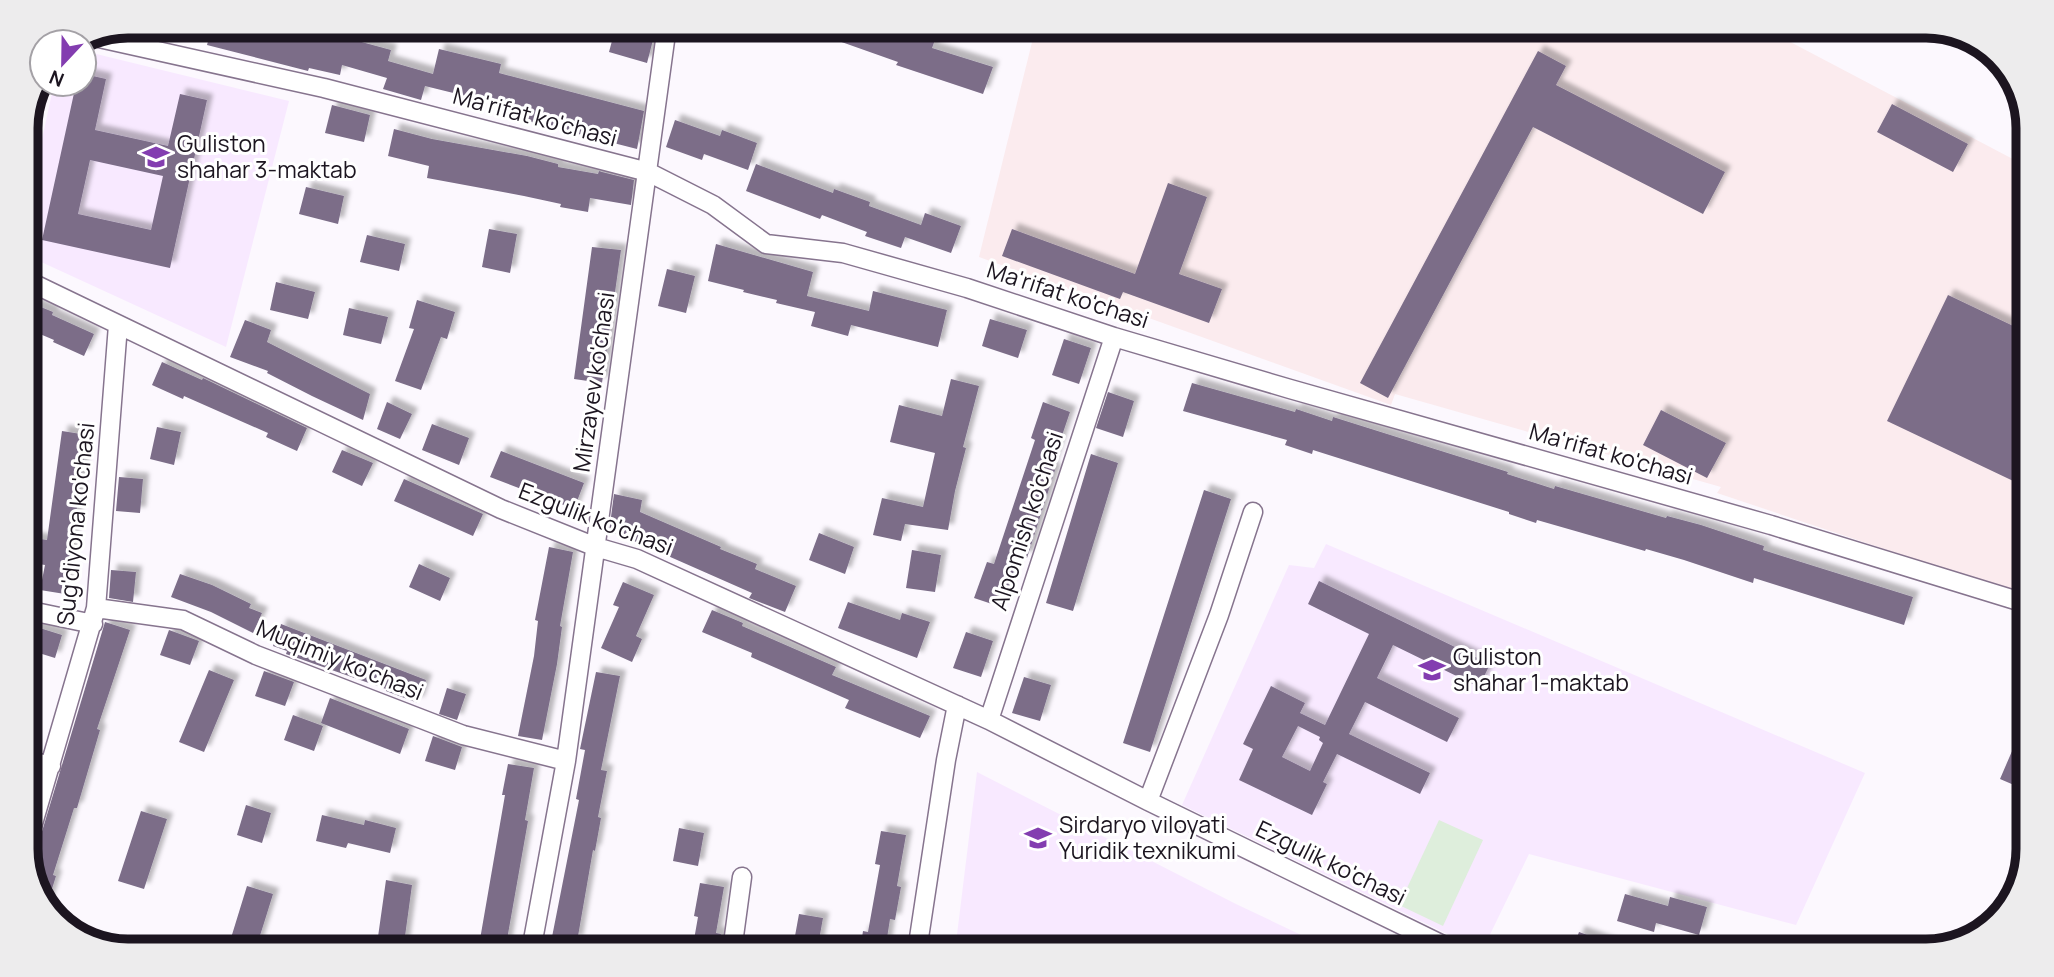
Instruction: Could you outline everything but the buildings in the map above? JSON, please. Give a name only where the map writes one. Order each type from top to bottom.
[{"type":"street","name":"Mirzayev ko'chasi","points":[[533,939],[566,761],[665,39]]},
{"type":"street","name":"Ma'rifat ko'chasi","points":[[110,41],[324,88],[648,172],[713,205],[766,244],[843,253],[967,288],[1114,337],[1771,525],[2016,600]]},
{"type":"street","name":"Ezgulik ko'chasi","points":[[39,286],[500,509],[596,547],[637,559],[989,720],[1148,802],[1430,939]]},
{"type":"street","name":"Sug'diyona ko'chasi","points":[[39,803],[95,616],[118,325]]},
{"type":"street","name":"Alpomish ko'chasi","points":[[989,720],[1114,337]]},
{"type":"street","points":[[1148,802],[1219,615],[1253,512]]},
{"type":"street","name":"Muqimiy ko'chasi","points":[[39,611],[183,620],[256,655],[463,735],[566,761]]},
{"type":"street","points":[[919,939],[957,705]]},
{"type":"street","points":[[39,763],[51,766]]},
{"type":"street","points":[[734,939],[742,877]]},
{"type":"shaded area","points":[[1033,39],[1785,39],[2015,160],[2016,593],[1717,493],[1721,487],[1395,394],[1391,405],[979,257]]},
{"type":"shaded area","name":"Guliston shahar 3-maktab","points":[[98,54],[289,101],[226,347],[39,261],[39,153],[51,98],[98,98]]},
{"type":"shaded area","name":"Guliston shahar 1-maktab","points":[[1326,544],[1865,773],[1796,925],[1529,854],[1488,939],[1457,939],[1182,805],[1289,565],[1314,568]]},
{"type":"shaded area","name":"Sirdaryo viloyati Yuridik texnikumi","points":[[977,772],[1310,939],[956,939]]},
{"type":"green space","points":[[1439,820],[1483,840],[1443,926],[1399,905]]},
{"type":"place","name":"Guliston shahar 3-maktab","points":[[156,157]]},
{"type":"place","name":"Guliston shahar 1-maktab","points":[[1432,670]]},
{"type":"place","name":"Sirdaryo viloyati Yuridik texnikumi","points":[[1038,838]]}]
